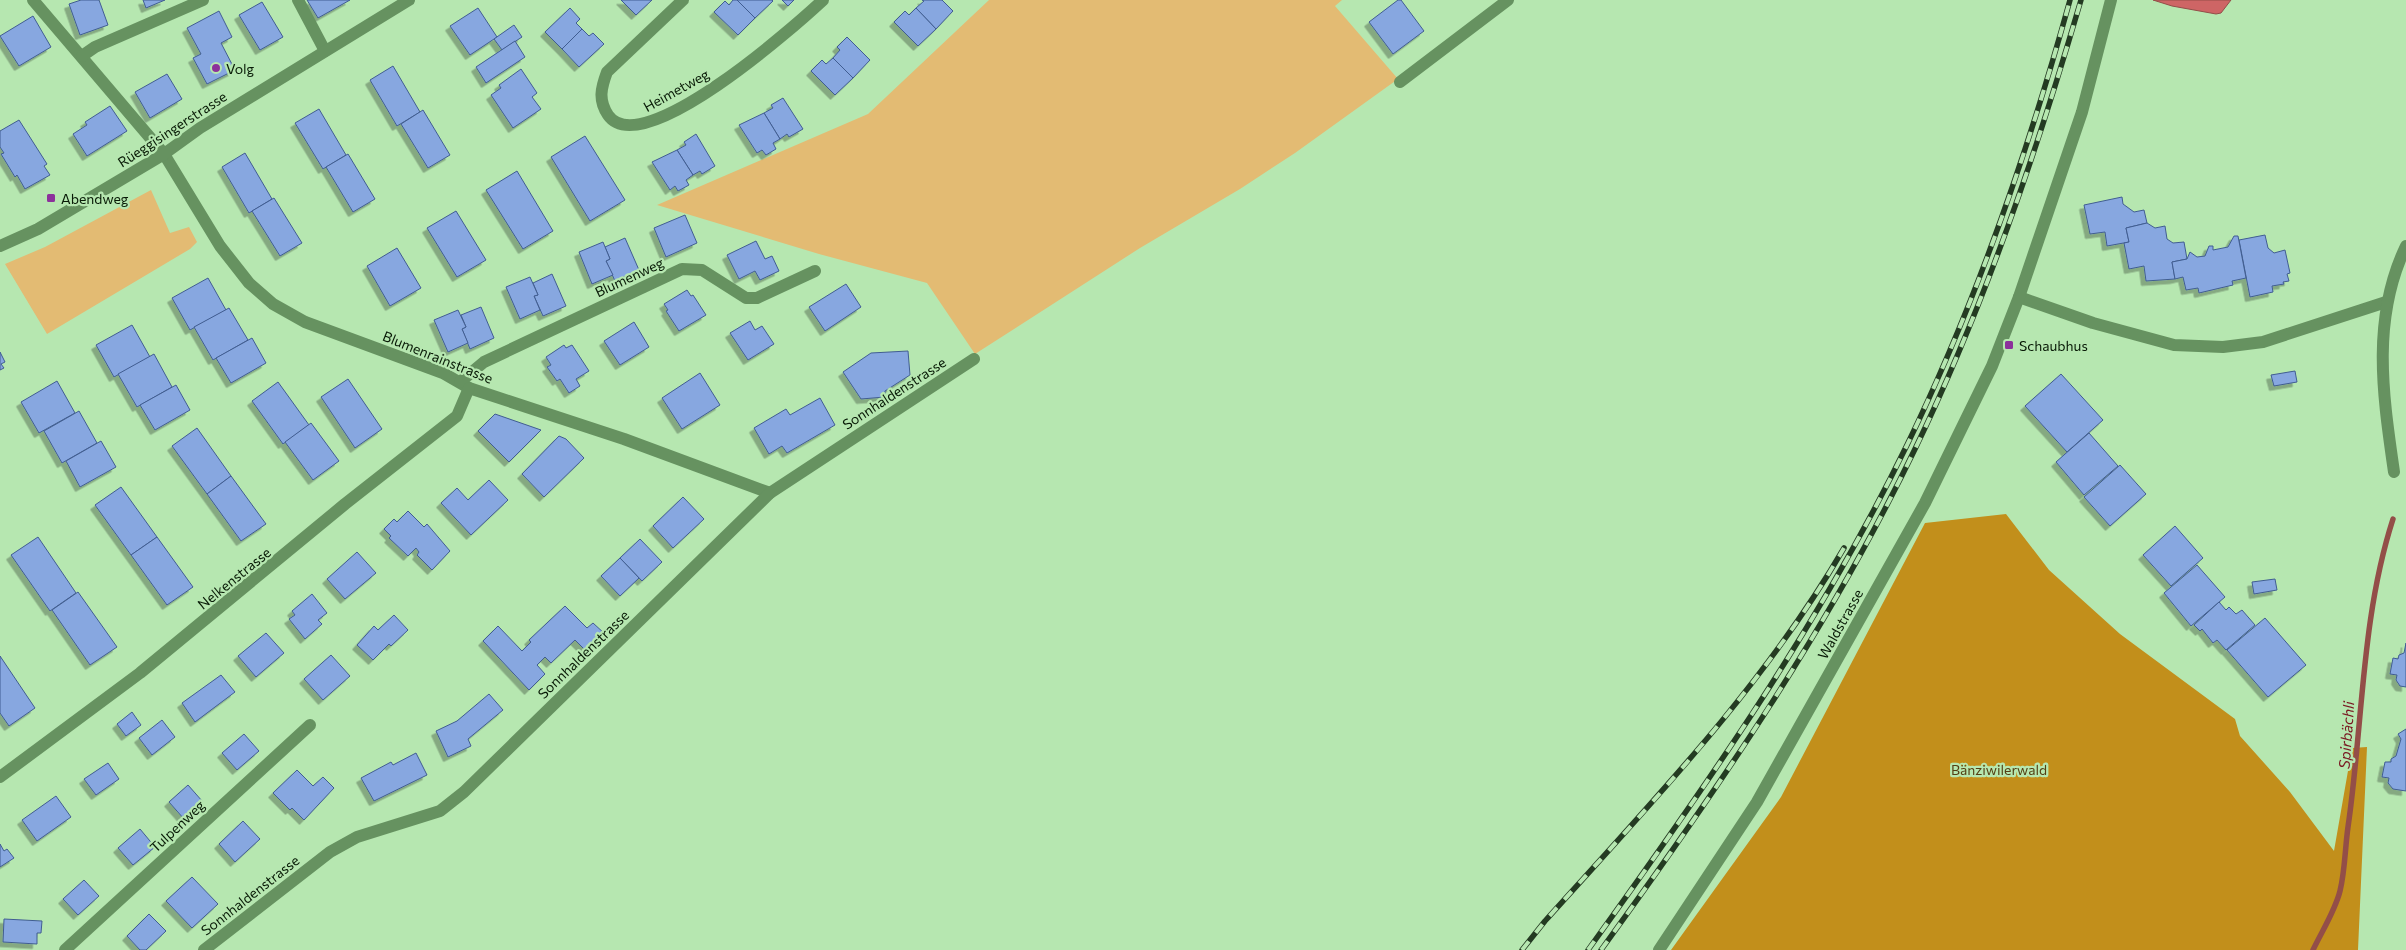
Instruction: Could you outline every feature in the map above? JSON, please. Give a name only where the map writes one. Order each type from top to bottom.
[{"type":"street","points":[[34,0],[164,154]]},
{"type":"street","points":[[82,56],[95,47],[203,0]]},
{"type":"street","points":[[298,0],[325,51]]},
{"type":"street","name":"Rüeggisingerstrasse","points":[[0,246],[38,229],[164,154],[200,128],[409,0]]},
{"type":"street","name":"Heimetweg","points":[[683,0],[607,72],[601,88],[602,105],[611,119],[626,126],[645,124],[698,98],[748,63],[823,0]]},
{"type":"street","points":[[1400,82],[1508,0]]},
{"type":"street","points":[[2111,0],[2082,112],[2019,297],[2093,323],[2174,345],[2223,346],[2263,342],[2386,302]]},
{"type":"street","name":"Blumenrainstrasse","points":[[164,154],[220,246],[249,283],[273,304],[305,322],[444,373],[465,385],[624,439],[770,492]]},
{"type":"street","points":[[2394,472],[2383,395],[2386,302],[2398,262],[2406,246]]},
{"type":"street","name":"Blumenweg","points":[[465,385],[484,362],[682,269],[702,270],[746,298],[757,298],[814,271]]},
{"type":"street","name":"Waldstrasse","points":[[1659,950],[1757,802],[1924,503],[1992,366],[2019,297]]},
{"type":"street","name":"Sonnhaldenstrasse","points":[[204,950],[330,852],[358,836],[440,810],[464,792],[770,492],[974,359]]},
{"type":"street","name":"Nelkenstrasse","points":[[0,777],[140,673],[345,504],[457,416],[465,385]]},
{"type":"street","name":"Tulpenweg","points":[[64,950],[310,725]]},
{"type":"shaded area","points":[[989,0],[1342,0],[1335,6],[1398,79],[1295,153],[1240,189],[1140,248],[975,354],[927,283],[819,254],[657,205],[868,114]]},
{"type":"shaded area","points":[[2153,0],[2231,0],[2221,13],[2216,14],[2172,6]]},
{"type":"shaded area","points":[[151,190],[170,233],[189,227],[197,242],[190,249],[47,334],[5,264],[45,247]]},
{"type":"green space","name":"Bänziwilerwald","points":[[2006,514],[2049,570],[2120,634],[2235,719],[2240,736],[2290,792],[2334,851],[2352,748],[2367,747],[2358,950],[1671,950],[1781,797],[1925,523]]},
{"type":"building","points":[[81,0],[99,0],[108,25],[80,35],[69,4]]},
{"type":"building","points":[[143,0],[165,0],[146,8]]},
{"type":"building","points":[[307,0],[350,0],[318,18]]},
{"type":"building","points":[[621,0],[652,0],[636,15]]},
{"type":"building","points":[[733,0],[737,0],[755,18],[738,35],[714,12],[725,1],[729,5]]},
{"type":"building","points":[[737,0],[772,0],[773,1],[755,18]]},
{"type":"building","points":[[782,0],[794,0],[788,6]]},
{"type":"building","points":[[922,0],[942,0],[953,11],[936,29],[916,8],[924,1]]},
{"type":"building","points":[[1398,0],[1401,0],[1424,31],[1393,54],[1369,22]]},
{"type":"building","points":[[262,2],[283,37],[260,50],[239,15]]},
{"type":"building","points":[[478,8],[497,37],[470,55],[450,26]]},
{"type":"building","points":[[570,8],[580,19],[576,23],[582,29],[562,49],[545,32]]},
{"type":"building","points":[[916,8],[936,29],[918,46],[894,22],[905,11],[909,15]]},
{"type":"building","points":[[219,11],[232,37],[221,43],[235,70],[207,84],[193,58],[201,54],[187,28]]},
{"type":"building","points":[[33,16],[51,47],[19,66],[0,36]]},
{"type":"building","points":[[514,25],[522,37],[502,50],[494,39]]},
{"type":"building","points":[[582,29],[589,36],[593,33],[604,44],[579,67],[562,49]]},
{"type":"building","points":[[847,37],[870,60],[853,78],[833,58],[840,50],[837,47]]},
{"type":"building","points":[[515,41],[525,57],[486,83],[476,67]]},
{"type":"building","points":[[833,58],[853,78],[835,95],[811,71],[822,60],[826,64]]},
{"type":"building","points":[[393,66],[420,112],[397,126],[370,80]]},
{"type":"building","points":[[521,69],[537,93],[532,97],[541,109],[513,128],[491,95],[501,88],[499,85]]},
{"type":"building","points":[[167,74],[182,99],[150,118],[135,92]]},
{"type":"building","points":[[783,98],[803,129],[789,137],[787,134],[780,139],[764,113],[773,108],[771,105]]},
{"type":"building","points":[[110,106],[127,131],[87,156],[73,134],[87,125],[85,122]]},
{"type":"building","points":[[319,109],[346,155],[323,169],[295,123]]},
{"type":"building","points":[[423,110],[450,155],[428,168],[401,124]]},
{"type":"building","points":[[764,113],[780,139],[773,143],[776,149],[766,155],[762,150],[757,153],[739,125]]},
{"type":"building","points":[[19,120],[47,164],[44,166],[50,175],[25,189],[1,154],[4,153],[0,147],[0,131]]},
{"type":"building","points":[[696,134],[715,166],[702,174],[700,171],[693,175],[677,150],[686,145],[684,142]]},
{"type":"building","points":[[585,136],[625,200],[590,221],[551,157]]},
{"type":"building","points":[[677,150],[693,175],[686,180],[689,185],[678,191],[675,186],[670,190],[652,162]]},
{"type":"building","points":[[245,153],[272,199],[249,213],[222,167]]},
{"type":"building","points":[[348,154],[375,199],[353,212],[326,167]]},
{"type":"building","points":[[517,171],[553,231],[523,249],[486,190]]},
{"type":"building","points":[[2122,197],[2123,204],[2134,212],[2144,210],[2147,223],[2126,228],[2129,242],[2107,246],[2105,232],[2090,234],[2084,205]]},
{"type":"building","points":[[274,198],[302,243],[280,256],[252,211]]},
{"type":"building","points":[[456,211],[486,260],[457,277],[427,228]]},
{"type":"building","points":[[685,215],[697,243],[666,257],[654,228]]},
{"type":"building","points":[[2147,223],[2155,228],[2165,226],[2167,239],[2173,243],[2184,242],[2187,259],[2172,262],[2175,279],[2146,281],[2144,266],[2129,269],[2124,243],[2129,242],[2126,228]]},
{"type":"building","points":[[2265,235],[2268,248],[2274,253],[2285,250],[2290,273],[2287,274],[2289,281],[2272,286],[2273,292],[2250,297],[2239,240]]},
{"type":"building","points":[[2234,236],[2238,236],[2246,278],[2232,281],[2233,285],[2199,293],[2198,288],[2186,290],[2183,277],[2175,279],[2172,262],[2187,259],[2190,252],[2197,257],[2205,256],[2209,246],[2213,246],[2213,250],[2228,247]]},
{"type":"building","points":[[625,238],[639,270],[615,281],[606,261],[610,259],[605,247]]},
{"type":"building","points":[[756,241],[765,259],[772,256],[779,271],[760,280],[755,271],[739,279],[727,255]]},
{"type":"building","points":[[603,242],[610,259],[606,261],[613,275],[592,284],[579,252]]},
{"type":"building","points":[[397,248],[421,288],[390,306],[367,266]]},
{"type":"building","points":[[552,274],[566,306],[543,316],[534,296],[538,295],[533,283]]},
{"type":"building","points":[[530,277],[538,295],[534,296],[540,310],[520,319],[506,287]]},
{"type":"building","points":[[208,278],[226,310],[190,330],[172,298]]},
{"type":"building","points":[[846,284],[861,307],[825,331],[809,307]]},
{"type":"building","points":[[687,290],[691,296],[693,295],[706,315],[679,331],[666,311],[668,310],[664,304]]},
{"type":"building","points":[[481,307],[494,338],[470,349],[462,329],[466,327],[461,315]]},
{"type":"building","points":[[229,308],[248,340],[213,360],[194,327]]},
{"type":"building","points":[[458,310],[466,327],[462,329],[468,343],[448,352],[434,320]]},
{"type":"building","points":[[750,321],[755,330],[762,326],[774,344],[748,360],[730,333]]},
{"type":"building","points":[[634,322],[649,347],[620,365],[604,341]]},
{"type":"building","points":[[132,325],[150,357],[114,377],[96,345]]},
{"type":"building","points":[[252,338],[266,363],[231,383],[216,358]]},
{"type":"building","points":[[564,345],[566,348],[572,345],[589,371],[576,379],[580,386],[569,393],[560,379],[557,381],[547,367],[551,365],[546,357]]},
{"type":"building","points":[[908,351],[910,375],[885,391],[885,397],[861,399],[843,372],[871,353]]},
{"type":"building","points":[[0,352],[5,362],[1,364],[4,368],[0,370]]},
{"type":"building","points":[[154,354],[172,387],[137,407],[118,374]]},
{"type":"building","points":[[2295,371],[2297,382],[2274,386],[2271,375]]},
{"type":"building","points":[[700,373],[720,405],[682,429],[662,398]]},
{"type":"building","points":[[2061,374],[2103,420],[2067,452],[2025,406]]},
{"type":"building","points":[[348,379],[382,429],[355,448],[321,397]]},
{"type":"building","points":[[57,381],[75,413],[39,433],[21,402]]},
{"type":"building","points":[[278,382],[309,425],[283,444],[252,401]]},
{"type":"building","points":[[176,385],[190,410],[155,430],[140,405]]},
{"type":"building","points":[[820,398],[835,425],[787,453],[782,446],[769,454],[754,428],[786,409],[790,415]]},
{"type":"building","points":[[79,411],[97,443],[62,463],[44,431]]},
{"type":"building","points":[[495,414],[541,430],[509,462],[478,431]]},
{"type":"building","points":[[311,423],[339,461],[313,480],[285,442]]},
{"type":"building","points":[[197,428],[231,476],[207,494],[172,446]]},
{"type":"building","points":[[2089,433],[2118,466],[2084,495],[2056,462]]},
{"type":"building","points":[[559,436],[566,439],[584,458],[544,497],[522,474]]},
{"type":"building","points":[[101,441],[116,467],[80,487],[66,461]]},
{"type":"building","points":[[2120,465],[2146,494],[2110,526],[2084,497]]},
{"type":"building","points":[[231,476],[266,524],[241,541],[207,494]]},
{"type":"building","points":[[489,480],[508,500],[471,535],[441,503],[457,488],[468,500]]},
{"type":"building","points":[[121,487],[157,537],[131,555],[95,505]]},
{"type":"building","points":[[683,497],[704,519],[673,548],[653,526]]},
{"type":"building","points":[[408,511],[424,527],[427,524],[450,551],[432,570],[417,555],[419,552],[416,548],[408,556],[389,538],[391,536],[384,529],[394,519],[397,522]]},
{"type":"building","points":[[2175,526],[2203,558],[2171,586],[2143,555]]},
{"type":"building","points":[[38,537],[76,593],[50,611],[11,555]]},
{"type":"building","points":[[157,537],[193,587],[167,605],[131,555]]},
{"type":"building","points":[[640,539],[662,562],[642,581],[620,558]]},
{"type":"building","points":[[357,552],[376,573],[345,599],[327,579]]},
{"type":"building","points":[[620,558],[639,578],[620,596],[601,576]]},
{"type":"building","points":[[2197,565],[2225,597],[2191,626],[2164,593]]},
{"type":"building","points":[[2275,579],[2277,590],[2254,594],[2252,582]]},
{"type":"building","points":[[78,592],[117,647],[90,665],[52,610]]},
{"type":"building","points":[[312,594],[327,613],[318,620],[322,624],[305,639],[289,619],[295,615],[292,611]]},
{"type":"building","points":[[2219,602],[2226,610],[2229,607],[2236,614],[2242,610],[2255,625],[2226,650],[2217,640],[2213,643],[2202,629],[2200,631],[2194,625]]},
{"type":"building","points":[[565,606],[587,628],[593,623],[605,634],[587,652],[575,640],[551,663],[545,657],[537,665],[545,674],[529,690],[483,641],[498,626],[522,651],[531,642],[529,640]]},
{"type":"building","points":[[394,615],[408,630],[391,646],[389,644],[373,660],[357,645],[374,626],[378,630]]},
{"type":"building","points":[[2265,618],[2306,665],[2268,697],[2227,650]]},
{"type":"building","points":[[266,633],[284,653],[256,677],[238,656]]},
{"type":"building","points":[[2406,643],[2406,687],[2400,686],[2396,680],[2397,675],[2390,674],[2393,658],[2398,659],[2399,655],[2404,653]]},
{"type":"building","points":[[331,655],[350,676],[323,700],[304,679]]},
{"type":"building","points":[[0,656],[35,708],[9,726],[0,713]]},
{"type":"building","points":[[221,675],[235,692],[195,722],[182,703]]},
{"type":"building","points":[[489,694],[503,710],[468,739],[471,746],[448,757],[436,731],[457,721]]},
{"type":"building","points":[[132,712],[141,725],[126,736],[117,724]]},
{"type":"building","points":[[162,720],[175,737],[152,755],[139,738]]},
{"type":"building","points":[[2406,729],[2406,791],[2393,789],[2388,783],[2389,778],[2382,777],[2385,762],[2391,762],[2391,759],[2396,756],[2401,739],[2398,734]]},
{"type":"building","points":[[244,734],[259,751],[237,770],[222,753]]},
{"type":"building","points":[[416,753],[427,775],[374,801],[361,778],[391,762],[393,765]]},
{"type":"building","points":[[108,763],[119,779],[96,795],[84,779]]},
{"type":"building","points":[[297,770],[313,786],[323,777],[334,788],[304,820],[292,808],[290,810],[273,793]]},
{"type":"building","points":[[188,785],[203,802],[184,819],[169,802]]},
{"type":"building","points":[[56,796],[71,817],[37,841],[22,820]]},
{"type":"building","points":[[243,821],[260,839],[235,862],[219,844]]},
{"type":"building","points":[[140,829],[155,847],[133,865],[118,848]]},
{"type":"building","points":[[0,844],[4,851],[7,849],[14,858],[0,867]]},
{"type":"building","points":[[192,877],[218,904],[192,928],[166,901]]},
{"type":"building","points":[[84,880],[99,896],[78,915],[63,899]]},
{"type":"building","points":[[149,914],[166,931],[146,950],[140,950],[127,936]]},
{"type":"building","points":[[4,919],[42,921],[41,933],[37,933],[37,944],[3,942]]},
{"type":"waterway","name":"Spirbächli","points":[[2313,950],[2335,906],[2342,883],[2369,633],[2382,556],[2393,519]]},
{"type":"railway","points":[[1588,950],[1717,767],[1798,641],[1837,577],[1907,445],[1956,337],[1999,226],[2037,114],[2070,0]]},
{"type":"railway","points":[[1601,950],[1687,829],[1769,707],[1846,580],[1882,515],[1940,394],[1986,284],[2027,172],[2081,0]]},
{"type":"railway","points":[[1522,950],[1545,921],[1665,788],[1742,696],[1813,599],[1844,548]]},
{"type":"place","name":"Volg","points":[[216,68]]},
{"type":"place","name":"Abendweg","points":[[51,198]]},
{"type":"place","name":"Schaubhus","points":[[2009,345]]}]
